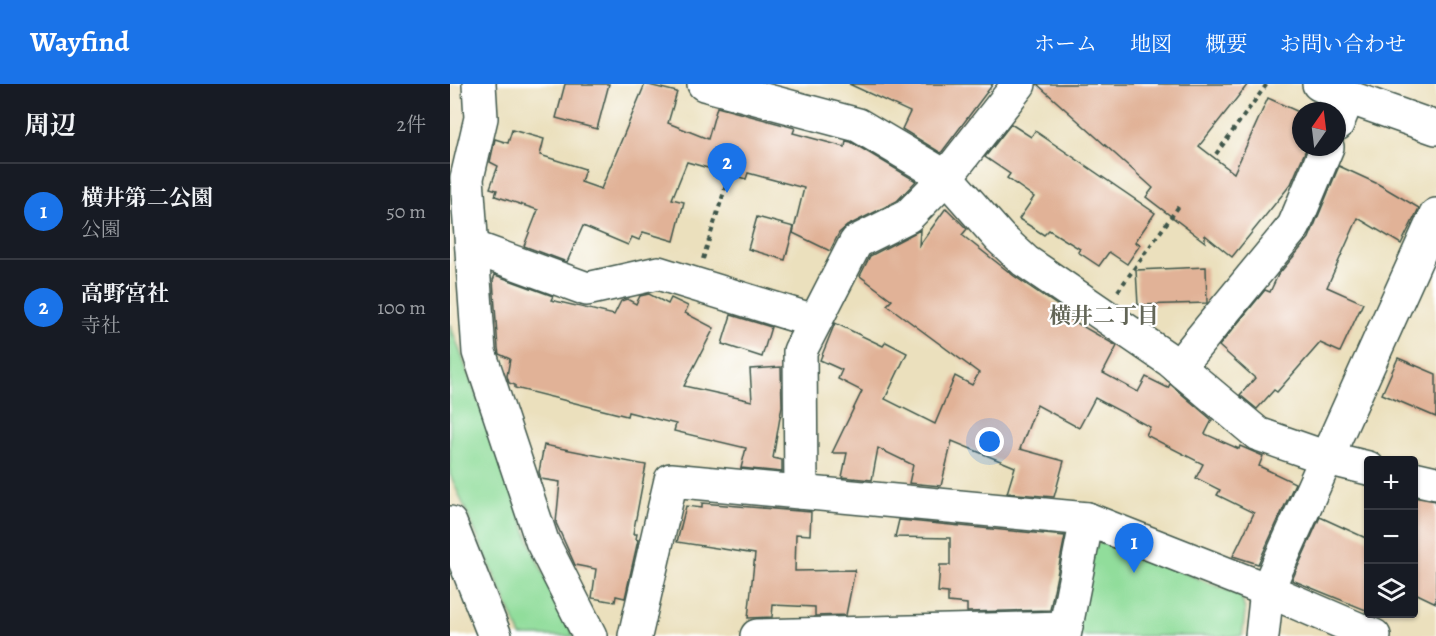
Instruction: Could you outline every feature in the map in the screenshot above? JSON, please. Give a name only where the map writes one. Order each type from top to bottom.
[{"type":"street","points":[[479,84],[481,118],[467,178],[479,352],[543,541],[590,636]]},
{"type":"street","points":[[704,84],[858,125],[946,177],[1000,238],[1025,261],[1178,367],[1258,434],[1327,458],[1364,467]]},
{"type":"street","points":[[801,492],[800,351],[856,242],[908,216],[946,177],[1019,84]]},
{"type":"street","points":[[1319,84],[1335,102]]},
{"type":"street","points":[[1346,112],[1436,128]]},
{"type":"street","points":[[1178,367],[1294,226],[1323,156]]},
{"type":"street","points":[[1262,636],[1267,590],[1327,458],[1426,264],[1436,215]]},
{"type":"street","points":[[472,247],[587,289],[658,273],[814,321]]},
{"type":"street","points":[[1418,479],[1436,483]]},
{"type":"street","points":[[635,636],[671,480],[1087,519],[1267,590],[1374,636]]},
{"type":"street","points":[[757,636],[1065,632],[1087,519]]},
{"type":"street","points":[[450,523],[495,636]]},
{"type":"path","points":[[1216,154],[1267,84]]},
{"type":"path","points":[[694,284],[728,179]]},
{"type":"path","points":[[1102,314],[1179,206]]},
{"type":"green space","points":[[450,324],[536,558],[574,636],[521,636],[450,474]]},
{"type":"green space","points":[[1104,540],[1241,596],[1245,611],[1242,636],[1072,636],[1089,550]]},
{"type":"building","points":[[565,84],[609,84],[597,129],[556,118]]},
{"type":"building","points":[[645,84],[677,92],[668,123],[708,139],[717,107],[795,128],[793,133],[845,147],[846,141],[851,142],[916,181],[897,201],[847,226],[839,233],[830,251],[793,233],[804,188],[748,173],[746,179],[687,162],[672,199],[684,202],[674,241],[643,232],[639,240],[632,237],[628,245],[583,226],[567,262],[524,246],[538,210],[495,196],[497,190],[490,188],[498,166],[490,162],[495,139],[508,143],[512,130],[544,139],[540,155],[585,169],[581,182],[601,189]]},
{"type":"building","points":[[849,84],[993,84],[941,153],[902,129],[910,112]]},
{"type":"building","points":[[1037,84],[1248,84],[1199,146],[1234,173],[1268,98],[1292,109],[1292,156],[1303,156],[1291,184],[1232,257],[1205,235],[1205,242],[1146,197],[1153,188]]},
{"type":"building","points":[[1011,124],[1031,137],[1035,131],[1155,213],[1135,242],[1140,245],[1127,264],[1109,252],[1099,266],[1078,252],[1080,249],[1049,230],[1044,235],[1019,219],[1034,197],[1007,178],[1010,174],[985,157]]},
{"type":"building","points":[[1339,166],[1378,184],[1419,208],[1401,244],[1358,218],[1327,287],[1363,303],[1340,352],[1320,343],[1277,392],[1274,390],[1257,409],[1240,395],[1255,378],[1219,346],[1265,290],[1270,292],[1278,275],[1309,238]]},
{"type":"building","points":[[946,208],[967,229],[962,235],[1014,276],[1070,314],[1068,318],[1117,346],[1103,373],[1138,392],[1146,377],[1168,388],[1170,384],[1212,420],[1205,434],[1239,449],[1240,446],[1263,456],[1259,466],[1295,483],[1258,564],[1233,556],[1254,513],[1217,495],[1220,490],[1196,478],[1203,464],[1146,435],[1150,427],[1095,398],[1079,428],[1037,405],[1020,449],[1064,461],[1054,497],[1007,493],[1015,467],[952,441],[941,486],[909,483],[913,465],[878,448],[872,480],[842,477],[847,453],[832,453],[862,391],[838,379],[842,370],[820,360],[835,323],[883,346],[886,342],[907,353],[885,399],[935,424],[955,376],[972,385],[979,373],[887,305],[892,300],[860,276],[870,256],[920,230],[919,246]]},
{"type":"building","points":[[757,217],[794,227],[785,260],[748,249]]},
{"type":"building","points":[[1206,267],[1207,303],[1138,305],[1136,270]]},
{"type":"building","points":[[495,275],[553,296],[551,300],[614,315],[621,301],[627,299],[636,304],[640,296],[649,294],[668,304],[671,298],[688,306],[685,313],[714,328],[684,386],[752,401],[750,369],[781,367],[782,406],[773,458],[782,460],[782,472],[741,468],[746,448],[674,431],[676,424],[628,412],[627,416],[515,388],[515,385],[509,383],[507,376],[510,359],[499,354],[493,280]]},
{"type":"building","points":[[731,315],[771,327],[762,357],[722,344]]},
{"type":"building","points":[[1398,358],[1436,374],[1436,417],[1382,394]]},
{"type":"building","points":[[544,445],[646,465],[633,534],[637,534],[636,539],[638,540],[625,598],[616,596],[615,602],[592,598],[596,569],[575,565],[556,523],[560,482],[541,479],[539,472]]},
{"type":"building","points":[[1418,498],[1436,501],[1436,603],[1418,594]]},
{"type":"building","points":[[702,503],[811,512],[810,535],[796,534],[795,571],[855,570],[846,615],[815,616],[815,607],[773,605],[772,617],[748,618],[755,554],[677,542],[686,506],[702,508]]},
{"type":"building","points":[[1320,517],[1364,537],[1364,609],[1292,580]]},
{"type":"building","points":[[899,520],[1065,536],[1050,610],[967,612],[967,604],[948,602],[948,593],[938,592],[940,565],[950,565],[950,538],[895,537]]},
{"type":"place","name":"高野宮社","points":[[727,193]]},
{"type":"place","name":"横井第二公園","points":[[1134,573]]},
{"type":"district","name":"横井二丁目","points":[[1104,316]]}]
